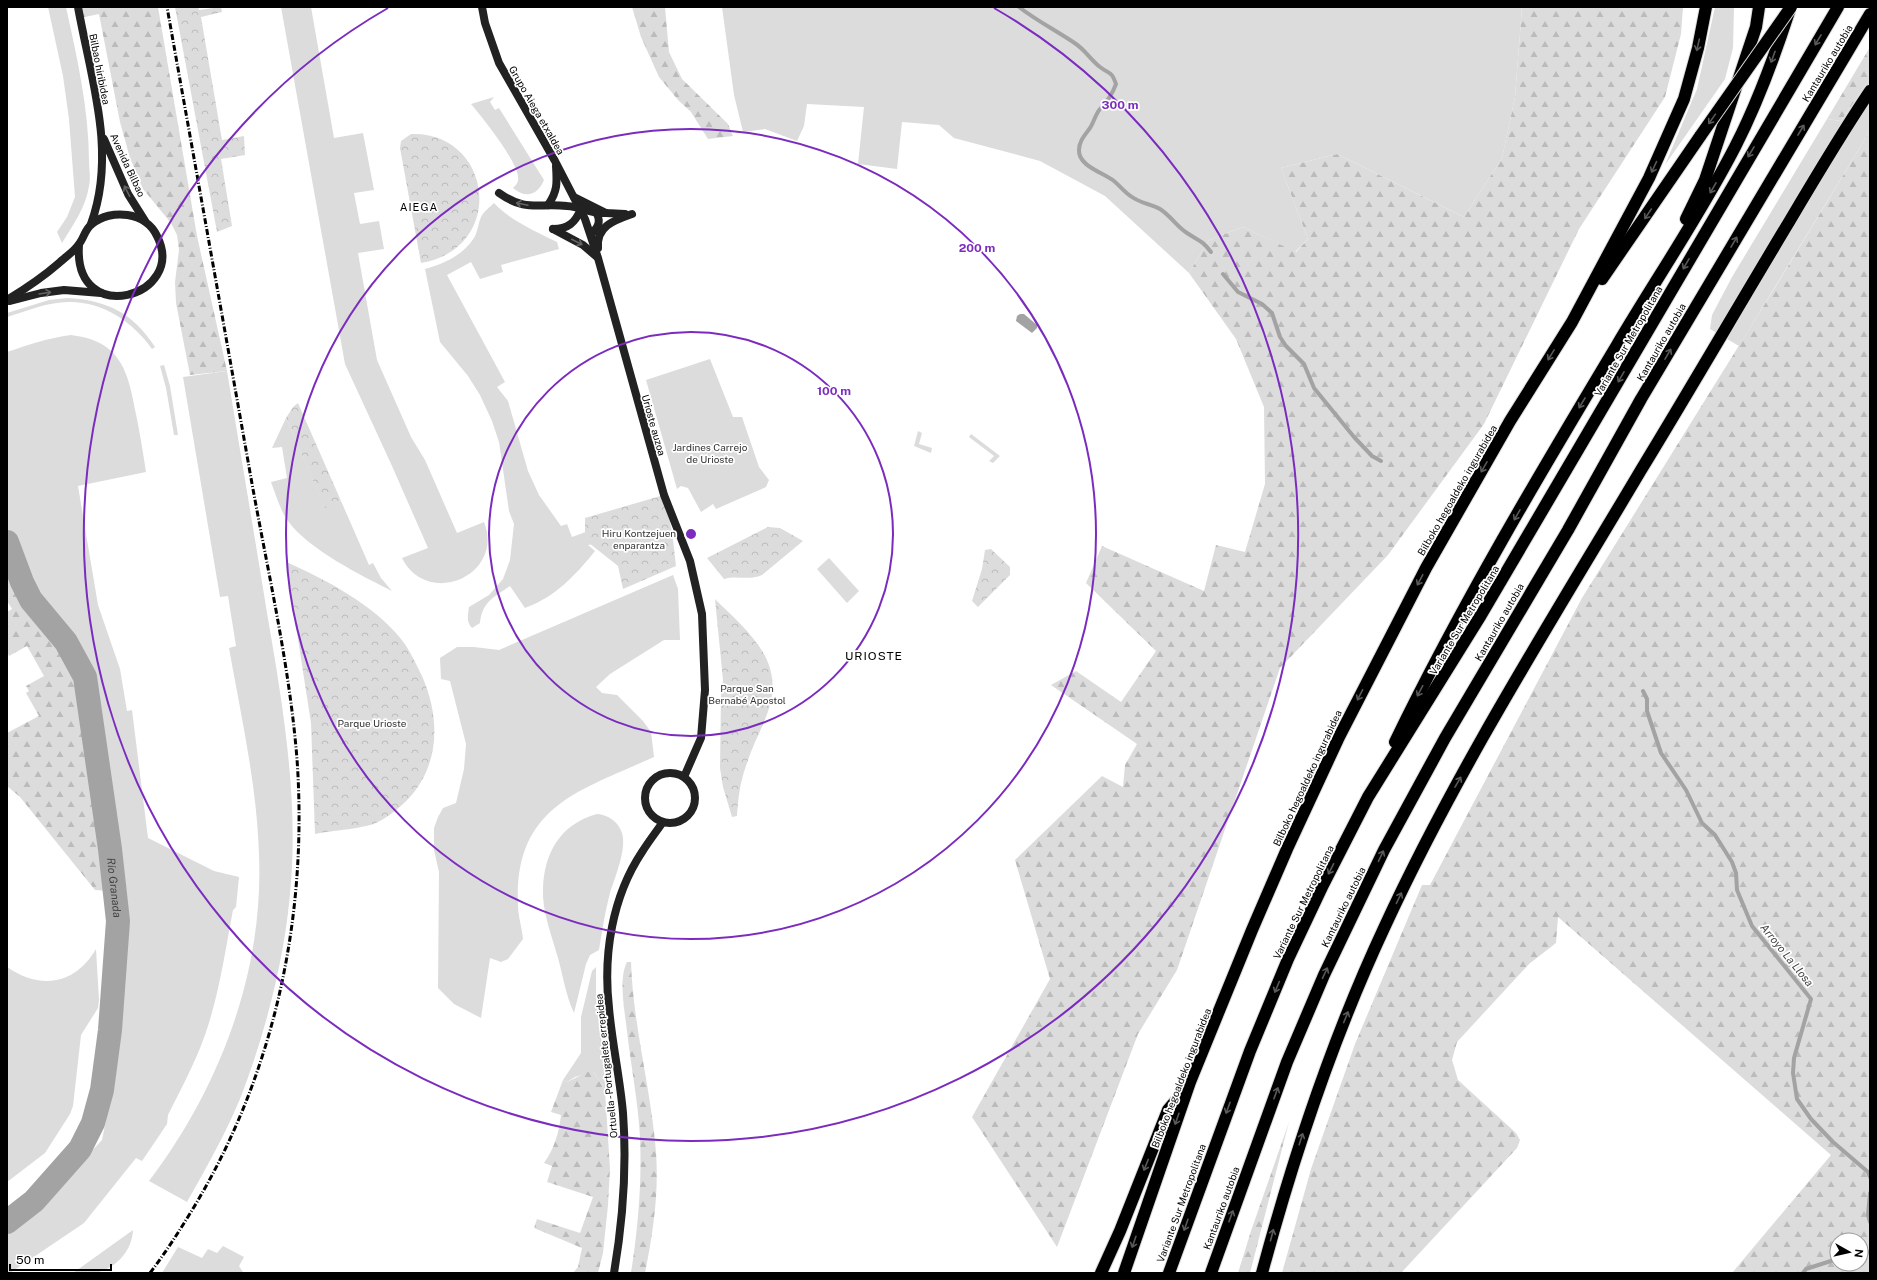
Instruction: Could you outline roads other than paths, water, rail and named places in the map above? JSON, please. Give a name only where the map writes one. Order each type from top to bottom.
[{"type":"highway","points":[[1572,322],[1649,178],[1668,137],[1684,99],[1698,48],[1706,7]]},
{"type":"highway","points":[[1645,297],[1705,180],[1756,28],[1759,7]]},
{"type":"highway","points":[[1572,322],[1791,7]]},
{"type":"highway","points":[[1368,797],[1414,703],[1465,606],[1576,413],[1713,187],[1736,146],[1760,92],[1791,7]]},
{"type":"highway","name":"Variante Sur Metropolitana","points":[[1169,1273],[1250,1051],[1288,959],[1323,885],[1368,797],[1481,615],[1838,7]]},
{"type":"highway","name":"Kantauriko autobia","points":[[1210,1273],[1287,1062],[1324,975],[1384,850],[1445,738],[1568,530],[1649,386],[1870,14]]},
{"type":"highway","points":[[1262,1273],[1289,1176],[1327,1065],[1385,926],[1427,841],[1454,790],[1536,646],[1766,259],[1870,91]]},
{"type":"highway","name":"Bilboko hegoaldeko ingurabidea","points":[[1124,1273],[1190,1082],[1255,923],[1342,730],[1426,568],[1510,421],[1572,322]]},
{"type":"highway","points":[[1101,1273],[1120,1231],[1168,1110],[1190,1082]]},
{"type":"highway","points":[[1217,1273],[1218,1252]]},
{"type":"street","name":"Grupo Aiega etxaldea","points":[[482,7],[485,23],[499,63],[586,219]]},
{"type":"street","name":"Bilbao hiribidea","points":[[78,8],[102,132]]},
{"type":"street","name":"Avenida Bilbao","points":[[102,132],[128,194],[147,224]]},
{"type":"street","name":"Avenida Bilbao","points":[[91,224],[96,209],[102,180],[102,132]]},
{"type":"street","points":[[548,205],[555,195],[557,186],[555,161]]},
{"type":"street","points":[[499,193],[512,202],[523,205],[536,207],[548,205],[568,206],[581,210],[632,214],[612,221],[601,232],[598,240],[598,258]]},
{"type":"street","points":[[574,196],[595,210],[600,220],[599,226],[591,235]]},
{"type":"street","points":[[581,210],[576,219],[566,228],[553,229],[583,244],[598,258]]},
{"type":"street","points":[[122,214],[135,216],[147,224],[157,235],[161,246],[162,258],[160,270],[154,279],[146,288],[134,294],[113,297],[102,293],[92,286],[81,272],[78,260],[79,245],[91,224],[101,218],[122,214]]},
{"type":"street","name":"Urioste auzoa","points":[[586,219],[651,454],[664,495],[690,562],[702,614],[705,690],[704,715],[701,738],[684,777]]},
{"type":"street","points":[[7,301],[29,286],[79,245]]},
{"type":"street","points":[[7,301],[41,293],[64,290],[102,293]]},
{"type":"street","points":[[664,773],[673,773],[684,777],[694,790],[695,803],[693,809],[680,821],[670,823],[663,822],[654,817],[647,809],[645,800],[648,785],[654,778],[664,773]]},
{"type":"street","name":"Ortuella - Portugalete errepidea","points":[[614,1273],[620,1235],[625,1180],[625,1151],[623,1112],[609,1008],[608,986],[610,944],[619,898],[631,871],[663,822]]},
{"type":"waterway","name":"Arroyo La Llosa","points":[[1019,7],[1079,46],[1097,64],[1110,73],[1116,84],[1113,91],[1098,111],[1080,144],[1080,156],[1083,160],[1087,165],[1114,181],[1127,194],[1135,199],[1160,209],[1183,231],[1203,243],[1211,252]]},
{"type":"waterway","name":"Arroyo La Llosa","points":[[1223,274],[1238,292],[1262,304],[1272,313],[1280,337],[1286,346],[1304,364],[1314,388],[1354,437],[1372,456],[1381,461]]},
{"type":"waterway","name":"Río Granada","points":[[7,542],[22,582],[31,600],[66,642],[85,677],[110,849],[118,921],[110,1030],[102,1090],[93,1123],[80,1149],[34,1201],[7,1222]]},
{"type":"waterway","name":"Arroyo La Llosa","points":[[1643,691],[1647,699],[1647,711],[1661,753],[1686,790],[1702,823],[1715,835],[1732,862],[1736,873],[1737,890],[1752,926],[1811,999],[1794,1058],[1793,1073],[1797,1099],[1811,1119],[1833,1142],[1868,1172],[1870,1177]]},
{"type":"waterway","name":"Arroyo La Llosa","points":[[1870,1193],[1868,1215],[1870,1222]]},
{"type":"waterway","points":[[1803,1273],[1806,1269],[1829,1262]]},
{"type":"railway","points":[[150,1273],[189,1216],[222,1155],[246,1102],[265,1047],[280,991],[291,934],[297,876],[299,818],[297,759],[293,722],[276,610],[167,7]]},
{"type":"district","name":"AIEGA","points":[[419,207]]},
{"type":"district","name":"URIOSTE","points":[[874,656]]},
{"type":"park label","name":"Jardines Carrejo de Urioste","points":[[710,452]]},
{"type":"park label","name":"Hiru Kontzejuen enparantza","points":[[639,538]]},
{"type":"park label","name":"Parque San Bernabé Apostol","points":[[747,694]]},
{"type":"park label","name":"Parque Urioste","points":[[372,723]]}]
